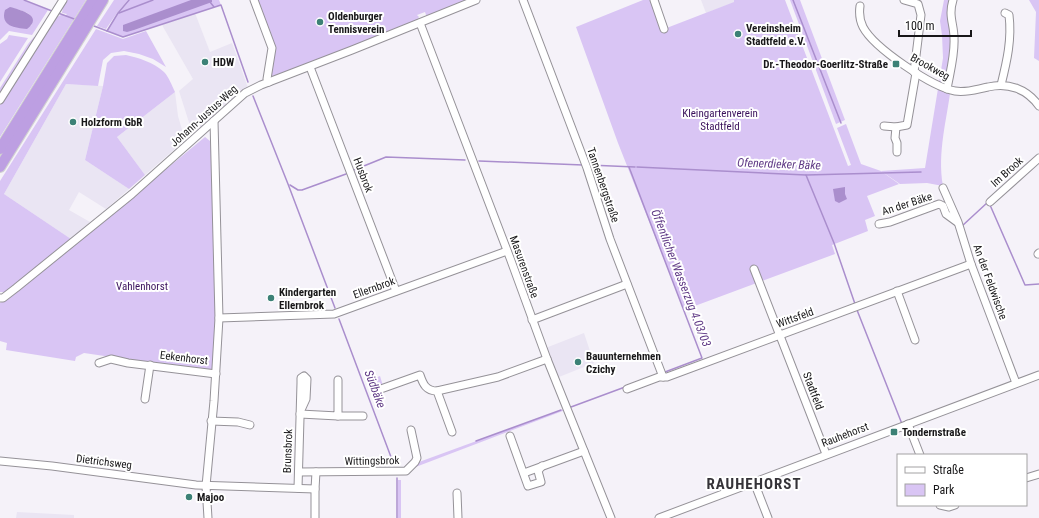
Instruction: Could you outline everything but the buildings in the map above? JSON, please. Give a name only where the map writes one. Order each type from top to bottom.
[{"type":"highway","points":[[0,149],[93,0]]},
{"type":"highway","points":[[0,167],[103,0]]},
{"type":"street","points":[[254,0],[272,48],[267,79],[269,82]]},
{"type":"street","name":"Johann-Justus-Weg","points":[[1,299],[132,194],[245,93],[269,82],[476,0]]},
{"type":"street","name":"Tannenbergstraße","points":[[523,0],[587,168],[610,239],[663,377]]},
{"type":"street","points":[[654,0],[664,29]]},
{"type":"street","points":[[884,126],[896,127],[907,125],[915,73],[921,15],[918,4],[904,0]]},
{"type":"street","points":[[947,89],[954,47],[954,36],[951,21],[953,0]]},
{"type":"street","points":[[0,100],[61,3]]},
{"type":"street","name":"Brookweg","points":[[860,6],[859,12],[863,27],[888,53],[915,73],[947,89],[965,92],[1001,85],[1011,86],[1032,97],[1039,106]]},
{"type":"street","points":[[1001,85],[1010,46],[1011,29],[1009,15],[1005,13]]},
{"type":"street","name":"Masurenstraße","points":[[420,23],[532,320],[610,518]]},
{"type":"street","name":"Husbrok","points":[[310,67],[396,292]]},
{"type":"street","points":[[208,518],[206,486],[216,374],[219,318],[214,121]]},
{"type":"street","points":[[896,127],[895,138],[897,143],[897,152]]},
{"type":"street","name":"Im Brook","points":[[990,202],[1039,158]]},
{"type":"street","name":"An der Feldwische","points":[[943,188],[958,222],[971,264],[1016,383]]},
{"type":"street","name":"An der Bäke","points":[[879,224],[890,222],[939,204],[943,206],[946,214],[958,222]]},
{"type":"street","name":"Ellernbrok","points":[[219,318],[334,314],[507,251]]},
{"type":"street","name":"Wittsfeld","points":[[626,389],[704,364],[971,264]]},
{"type":"street","name":"Stadtfeld","points":[[754,269],[826,454]]},
{"type":"street","points":[[532,320],[627,284]]},
{"type":"street","points":[[897,291],[915,340]]},
{"type":"street","name":"Eekenhorst","points":[[99,363],[111,359],[216,374]]},
{"type":"street","points":[[378,390],[420,375],[424,386],[432,391],[437,391],[498,377],[547,359]]},
{"type":"street","name":"Eekenhorst","points":[[145,399],[150,365]]},
{"type":"street","name":"Rauhehorst","points":[[659,518],[1039,375]]},
{"type":"street","points":[[338,380],[338,416]]},
{"type":"street","points":[[437,391],[452,432]]},
{"type":"street","name":"Brunsbrok","points":[[298,488],[300,412],[338,416],[363,416]]},
{"type":"street","points":[[211,421],[238,422],[250,425]]},
{"type":"street","points":[[908,424],[920,454]]},
{"type":"street","name":"Wittingsbrok","points":[[299,472],[406,472],[417,458],[411,430]]},
{"type":"street","points":[[510,436],[528,486],[541,482],[538,471],[542,466]]},
{"type":"street","points":[[524,473],[584,451]]},
{"type":"street","name":"Dietrichsweg","points":[[0,461],[52,466],[206,486]]},
{"type":"street","points":[[314,518],[316,472]]},
{"type":"street","points":[[1027,478],[1039,474]]},
{"type":"street","points":[[754,482],[768,518]]},
{"type":"street","points":[[206,486],[315,489]]},
{"type":"street","points":[[457,494],[458,518]]},
{"type":"shaded area","points":[[191,0],[212,0],[212,2],[134,30],[127,32],[123,31],[123,25]]},
{"type":"shaded area","points":[[701,0],[734,0],[735,2],[706,13]]},
{"type":"shaded area","points":[[10,7],[25,12],[32,17],[32,24],[27,29],[13,27],[7,23],[4,15],[5,10]]},
{"type":"shaded area","points":[[195,13],[210,52],[232,43],[248,88],[193,135],[179,91],[193,79],[162,25]]},
{"type":"shaded area","points":[[66,84],[103,86],[85,160],[129,189],[106,209],[79,192],[69,210],[90,222],[71,239],[4,194]]},
{"type":"shaded area","points":[[175,92],[178,116],[185,140],[145,175],[117,137]]},
{"type":"shaded area","points":[[845,187],[847,199],[839,203],[835,201],[833,189]]},
{"type":"shaded area","points":[[584,333],[594,363],[554,379],[543,349]]},
{"type":"shaded area","points":[[17,512],[74,515],[74,518],[16,518]]},
{"type":"green space","points":[[0,0],[23,0],[48,10],[32,35],[9,31],[0,40]],"holes":[[[10,8],[26,12],[30,15],[32,18],[31,26]]]},
{"type":"green space","points":[[66,0],[86,0],[0,137],[0,105],[54,18],[67,14],[62,13],[62,6]]},
{"type":"green space","points":[[114,0],[128,0],[106,29],[97,26]]},
{"type":"green space","points":[[129,0],[219,0],[221,5],[123,37],[107,31],[118,13]]},
{"type":"green space","points":[[257,0],[476,0],[428,20],[425,12],[417,15],[419,17],[416,21],[269,82],[275,48]]},
{"type":"green space","name":"Kleingartenverein Stadtfeld","points":[[643,0],[654,0],[664,29],[734,2],[734,0],[785,0],[848,166],[851,165],[837,128],[846,124],[861,164],[881,171],[899,184],[867,196],[875,216],[865,220],[868,231],[832,245],[835,254],[684,310],[618,143],[576,27]]},
{"type":"green space","points":[[790,0],[800,0],[845,120],[836,124]]},
{"type":"green space","points":[[944,0],[954,0],[952,75],[941,161],[943,186],[927,183],[900,184],[881,171],[925,168],[943,58],[940,21]]},
{"type":"green space","points":[[1029,0],[1039,0],[1039,61],[1034,58],[1036,12]]},
{"type":"green space","points":[[96,29],[123,39],[146,31],[166,67],[153,59],[139,54],[124,51],[111,53],[103,60],[98,86],[66,84],[4,194],[71,239],[6,292],[0,292],[0,181]]},
{"type":"green space","points":[[9,35],[28,38],[0,82],[0,44],[7,39]]},
{"type":"green space","points":[[34,37],[36,38],[0,96],[0,88]]},
{"type":"green space","points":[[126,55],[146,61],[164,72],[175,92],[117,137],[145,175],[129,189],[85,160],[107,63],[114,56]]},
{"type":"green space","name":"Vahlenhorst","points":[[205,137],[210,141],[212,156],[218,319],[214,372],[84,353],[76,357],[75,361],[6,350],[7,343],[0,341],[0,303],[10,298]]},
{"type":"green space","points":[[380,376],[383,386],[374,390],[370,380]]},
{"type":"green space","points":[[567,408],[568,409],[413,468],[419,462]]},
{"type":"green space","points":[[398,480],[401,480],[401,518],[398,518]]},
{"type":"waterway","name":"Ofenerdieker Bäke","points":[[24,0],[52,11]]},
{"type":"waterway","points":[[107,31],[118,13],[129,0]]},
{"type":"waterway","points":[[119,13],[153,0]]},
{"type":"waterway","points":[[793,0],[841,123]]},
{"type":"waterway","name":"Ofenerdieker Bäke","points":[[210,2],[214,7]]},
{"type":"waterway","name":"Ofenerdieker Bäke","points":[[94,26],[123,37],[221,5],[248,82]]},
{"type":"waterway","name":"Ofenerdieker Bäke","points":[[58,13],[77,20]]},
{"type":"waterway","name":"Südbäke","points":[[253,96],[335,308]]},
{"type":"waterway","name":"Ofenerdieker Bäke","points":[[354,170],[386,157],[465,160]]},
{"type":"waterway","name":"Ofenerdieker Bäke","points":[[479,161],[583,165]]},
{"type":"waterway","name":"Ofenerdieker Bäke","points":[[589,165],[635,167]]},
{"type":"waterway","name":"Öffentlicher Wasserzug 4.03/03","points":[[629,167],[702,358],[665,372]]},
{"type":"waterway","name":"Ofenerdieker Bäke","points":[[637,167],[806,175],[921,172]]},
{"type":"waterway","points":[[290,185],[298,190],[302,190],[346,174]]},
{"type":"waterway","points":[[806,175],[834,243],[855,304]]},
{"type":"waterway","name":"Ofenerdieker Bäke","points":[[962,226],[988,202]]},
{"type":"waterway","name":"Ofenerdieker Bäke","points":[[990,205],[1025,285],[1039,284]]},
{"type":"waterway","points":[[857,310],[902,424]]},
{"type":"waterway","name":"Südbäke","points":[[339,319],[394,465]]},
{"type":"waterway","name":"Öffentlicher Wasserzug 4.03/03","points":[[571,407],[625,387]]},
{"type":"waterway","name":"Öffentlicher Wasserzug 4.03/03","points":[[476,441],[561,410]]},
{"type":"waterway","name":"Südbäke","points":[[397,478],[397,518]]},
{"type":"place","name":"Oldenburger Tennisverein","points":[[320,22]]},
{"type":"place","name":"Vereinsheim Stadtfeld e.V.","points":[[738,34]]},
{"type":"place","name":"HDW","points":[[205,62]]},
{"type":"place","name":"Dr.-Theodor-Goerlitz-Straße","points":[[896,64]]},
{"type":"place","name":"Holzform GbR","points":[[73,122]]},
{"type":"place","name":"Kindergarten Ellernbrok","points":[[271,298]]},
{"type":"place","name":"Bauunternehmen Czichy","points":[[578,362]]},
{"type":"place","name":"Tondernstraße","points":[[894,432]]},
{"type":"place","name":"Majoo","points":[[189,497]]},
{"type":"district","name":"RAUHEHORST","points":[[754,484]]}]
